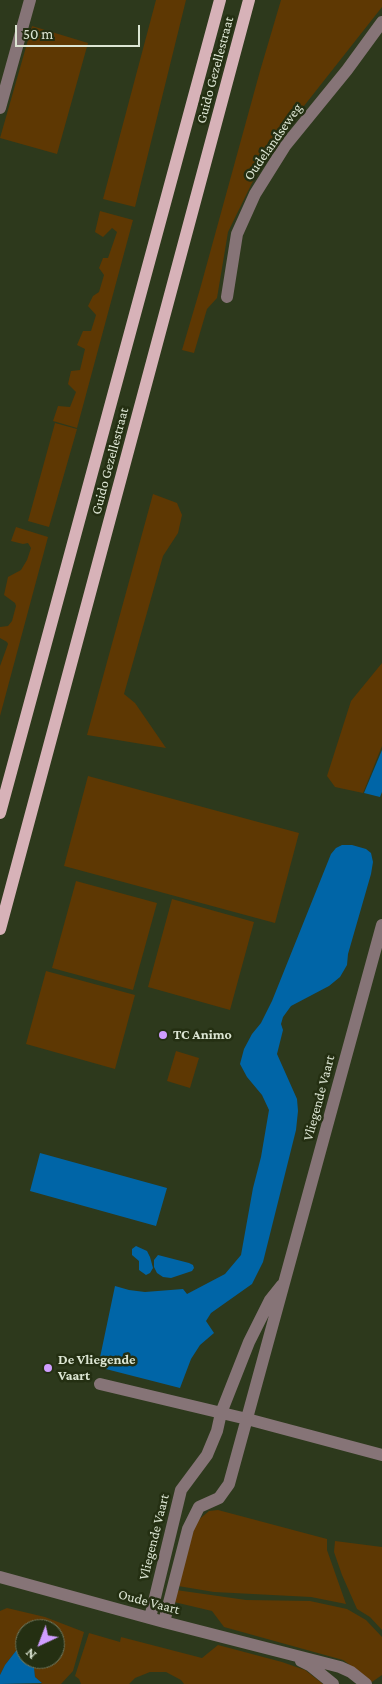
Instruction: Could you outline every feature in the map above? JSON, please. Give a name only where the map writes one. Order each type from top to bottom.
[{"type":"main road","name":"Guido Gezellestraat","points":[[0,813],[220,0]]},
{"type":"main road","name":"Guido Gezellestraat","points":[[0,929],[249,0]]},
{"type":"street","points":[[0,108],[30,0]]},
{"type":"street","name":"Oudelandseweg","points":[[226,297],[237,234],[255,194],[285,146],[382,22]]},
{"type":"street","name":"Vliegende Vaart","points":[[164,1622],[188,1529],[200,1507],[219,1498],[229,1484],[382,925]]},
{"type":"street","name":"Vliegende Vaart","points":[[150,1618],[180,1490],[207,1455],[217,1431],[221,1413],[249,1342],[270,1300],[286,1279]]},
{"type":"street","points":[[100,1384],[247,1419],[382,1455]]},
{"type":"street","name":"Oude Vaart","points":[[0,1577],[164,1622],[340,1667],[351,1672],[366,1684]]},
{"type":"street","name":"Oude Vaart","points":[[290,1654],[310,1666],[333,1684]]},
{"type":"shaded area","points":[[156,0],[186,0],[135,207],[103,199]]},
{"type":"shaded area","points":[[281,0],[382,0],[382,7],[285,130],[252,183],[228,232],[217,298],[207,309],[194,353],[182,350],[260,71]]},
{"type":"shaded area","points":[[32,26],[88,43],[57,154],[0,138]]},
{"type":"shaded area","points":[[100,211],[133,220],[77,428],[53,421],[58,406],[70,407],[76,392],[68,384],[71,371],[80,370],[85,349],[77,345],[83,331],[91,331],[96,315],[88,306],[93,296],[99,292],[104,275],[99,268],[103,258],[108,258],[117,232],[112,228],[103,237],[95,232]]},
{"type":"shaded area","points":[[55,423],[77,429],[49,527],[28,521]]},
{"type":"shaded area","points":[[153,494],[177,503],[182,515],[178,533],[163,556],[124,694],[135,703],[166,748],[87,735]]},
{"type":"shaded area","points":[[16,527],[48,537],[0,716],[0,666],[8,644],[0,638],[0,627],[8,626],[12,621],[16,606],[15,603],[4,595],[8,577],[21,570],[31,548],[28,543],[23,544],[11,541]]},
{"type":"shaded area","points":[[382,663],[382,746],[363,793],[335,787],[327,776],[351,701]]},
{"type":"shaded area","points":[[88,776],[299,833],[275,923],[64,866]]},
{"type":"shaded area","points":[[76,881],[157,903],[133,990],[52,968]]},
{"type":"shaded area","points":[[172,899],[254,922],[230,1010],[148,987]]},
{"type":"shaded area","points":[[46,971],[135,995],[115,1069],[26,1044]]},
{"type":"shaded area","points":[[176,1051],[199,1058],[190,1088],[167,1081]]},
{"type":"shaded area","points":[[218,1510],[327,1539],[327,1550],[346,1604],[311,1597],[214,1592],[178,1586],[196,1522],[209,1511]]},
{"type":"shaded area","points":[[335,1541],[382,1547],[382,1630],[370,1617],[357,1609],[334,1552]]},
{"type":"shaded area","points":[[176,1590],[246,1600],[310,1601],[347,1609],[366,1620],[382,1637],[382,1675],[372,1682],[343,1660],[224,1627],[212,1611],[174,1602]]},
{"type":"shaded area","points":[[7,1608],[50,1619],[15,1619],[15,1652],[0,1675],[0,1611]]},
{"type":"shaded area","points":[[65,1625],[84,1632],[73,1671],[61,1684],[41,1684],[35,1677],[34,1669],[65,1669]]},
{"type":"shaded area","points":[[89,1633],[120,1642],[121,1637],[202,1658],[218,1645],[305,1670],[323,1684],[184,1684],[181,1680],[166,1672],[150,1672],[135,1678],[129,1684],[81,1684],[75,1676]]},
{"type":"water","points":[[382,750],[382,792],[380,797],[364,793]]},
{"type":"water","points":[[342,845],[352,845],[366,849],[371,853],[373,862],[371,874],[348,954],[347,965],[340,977],[329,986],[291,1006],[283,1017],[281,1024],[283,1030],[277,1054],[297,1099],[298,1111],[296,1130],[263,1262],[252,1284],[211,1313],[206,1321],[214,1333],[200,1345],[191,1359],[180,1388],[98,1367],[115,1286],[145,1292],[183,1289],[187,1294],[225,1274],[241,1255],[269,1110],[262,1095],[247,1077],[240,1064],[244,1049],[252,1034],[261,1023],[272,1001],[331,854]]},
{"type":"water","points":[[40,1153],[167,1188],[156,1226],[30,1191]]},
{"type":"water","points":[[136,1246],[147,1251],[150,1257],[153,1268],[146,1275],[139,1270],[139,1261],[132,1255],[132,1249]]},
{"type":"water","points":[[158,1255],[189,1263],[194,1268],[192,1271],[171,1278],[163,1277],[157,1273],[154,1267],[154,1260]]},
{"type":"water","points":[[15,1652],[15,1669],[34,1669],[35,1677],[42,1683],[0,1684],[0,1675]]},
{"type":"place","name":"TC Animo","points":[[163,1035]]},
{"type":"place","name":"De Vliegende Vaart","points":[[48,1368]]}]
